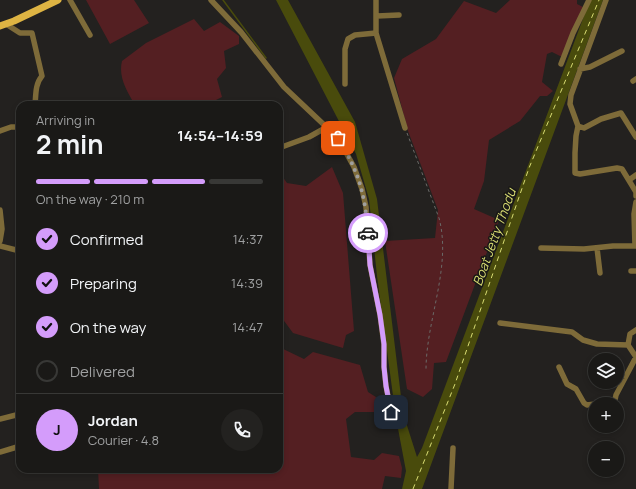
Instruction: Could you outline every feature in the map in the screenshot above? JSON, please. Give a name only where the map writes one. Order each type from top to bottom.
[{"type":"main road","points":[[3,25],[58,0]]},
{"type":"street","points":[[70,0],[90,35]]},
{"type":"street","points":[[211,0],[241,32],[284,87],[338,138],[354,167],[362,189],[368,226],[370,265],[380,315],[384,344],[386,386],[391,412]]},
{"type":"street","points":[[376,0],[376,33],[389,80],[405,128]]},
{"type":"street","points":[[561,64],[589,0]]},
{"type":"street","points":[[606,0],[571,95],[570,104],[572,113],[578,126],[576,136],[575,173],[580,174],[617,168],[622,169],[636,196]]},
{"type":"street","points":[[377,16],[399,15]]},
{"type":"street","points":[[3,25],[20,33],[32,33],[42,76],[36,90],[35,101]]},
{"type":"street","points":[[344,84],[345,49],[348,39],[355,35],[376,33]]},
{"type":"street","points":[[580,69],[590,67],[622,52]]},
{"type":"street","points":[[578,126],[584,128],[601,119],[621,113],[636,137]]},
{"type":"street","points":[[0,131],[16,127]]},
{"type":"street","points":[[283,146],[327,127]]},
{"type":"street","points":[[629,180],[636,175]]},
{"type":"street","points":[[541,248],[635,246],[634,214],[636,202]]},
{"type":"street","points":[[0,210],[2,229],[0,241]]},
{"type":"street","points":[[0,246],[16,250]]},
{"type":"street","points":[[597,248],[600,273]]},
{"type":"street","points":[[500,323],[572,332],[583,340],[597,344],[628,344]]},
{"type":"street","points":[[616,397],[636,357],[628,344],[630,334],[636,330]]},
{"type":"street","points":[[559,367],[567,384],[576,389],[584,403],[588,405]]},
{"type":"street","points":[[0,419],[16,415]]},
{"type":"street","points":[[0,452],[16,448]]},
{"type":"street","points":[[450,489],[453,448]]},
{"type":"path","points":[[405,128],[439,218],[442,232],[442,263],[427,354],[426,370]]},
{"type":"shaded area","points":[[86,0],[134,0],[149,23],[110,44]]},
{"type":"shaded area","points":[[276,0],[288,0],[355,122],[377,199],[403,413],[417,457],[422,448],[590,0],[603,0],[422,489],[402,489],[406,471],[396,418],[377,276],[369,199],[356,154]]},
{"type":"shaded area","points":[[510,0],[577,0],[577,4],[583,7],[562,57],[552,52],[547,54],[542,82],[553,91],[547,96],[540,96],[520,121],[489,140],[484,181],[474,209],[499,220],[446,362],[434,363],[432,389],[423,397],[407,389],[385,241],[435,238],[438,210],[408,131],[394,78],[402,59],[436,39],[464,1],[496,13]]},
{"type":"shaded area","points":[[194,19],[204,31],[220,22],[239,36],[239,44],[224,51],[226,68],[217,79],[222,97],[214,101],[133,101],[122,78],[122,61],[146,43]]},
{"type":"shaded area","points":[[332,167],[343,193],[354,331],[346,335],[343,348],[293,333],[283,319],[283,178],[287,183],[306,186]]},
{"type":"shaded area","points":[[283,349],[304,359],[313,352],[360,365],[368,392],[379,399],[383,412],[355,412],[346,419],[351,457],[374,460],[382,453],[399,456],[402,468],[401,478],[385,476],[382,489],[99,489],[98,473],[283,473]]},
{"type":"waterway","points":[[223,0],[266,58]]},
{"type":"ferry route","points":[[413,489],[455,384],[529,168],[599,0]]},
{"type":"way so far","points":[[338,138],[354,167],[362,189],[366,207],[368,233]]},
{"type":"route","points":[[368,233],[370,265],[380,315],[384,344],[386,386],[391,412]]},
{"type":"water label","name":"Boat Jetty Thodu","points":[[494,237]]}]
